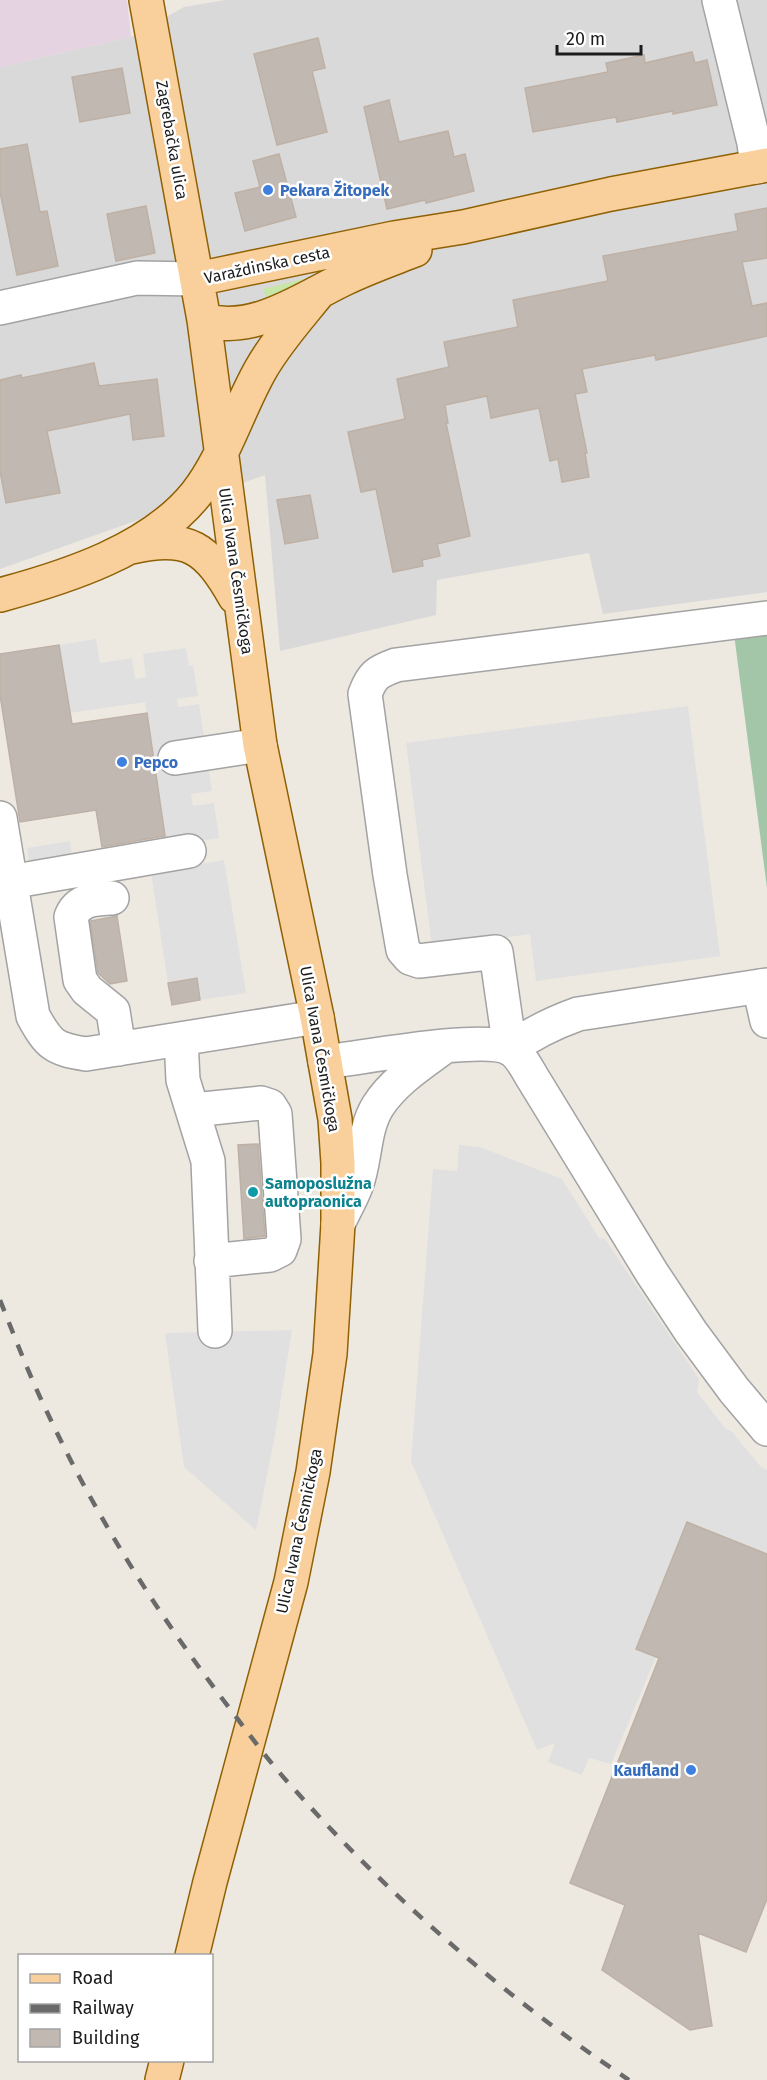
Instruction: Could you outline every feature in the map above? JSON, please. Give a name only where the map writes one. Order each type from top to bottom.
[{"type":"main road","name":"Zagrebačka ulica","points":[[146,0],[197,279]]},
{"type":"main road","name":"Varaždinska cesta","points":[[197,279],[394,238],[463,227],[610,194],[762,166]]},
{"type":"main road","name":"Varaždinska cesta","points":[[204,320],[218,324],[246,322],[284,309],[346,278],[415,250],[463,227]]},
{"type":"main road","name":"Ulica Ivana Česmičkoga","points":[[192,1954],[212,1871],[291,1582],[312,1472],[330,1354],[338,1224],[335,1119],[317,1017],[260,745],[197,279]]},
{"type":"main road","points":[[0,595],[75,572],[127,548],[182,509],[208,477],[240,410],[273,349],[319,292]]},
{"type":"main road","points":[[127,548],[168,541],[182,543],[195,549],[216,566],[240,605]]},
{"type":"main road","points":[[162,2080],[166,2062]]},
{"type":"street","points":[[719,0],[754,143],[762,166]]},
{"type":"street","name":"Varaždinska cesta","points":[[0,309],[137,278],[197,279]]},
{"type":"street","points":[[510,1049],[496,952],[419,961],[410,958],[404,950],[390,875],[365,694],[371,678],[396,665],[767,618]]},
{"type":"street","points":[[175,758],[260,745]]},
{"type":"street","points":[[0,818],[33,1016],[45,1039],[66,1051],[86,1054],[317,1017]]},
{"type":"street","points":[[10,882],[189,851]]},
{"type":"street","points":[[112,898],[82,903],[74,909],[70,917],[80,980],[87,990],[113,1011],[119,1049]]},
{"type":"street","points":[[510,1049],[552,1023],[578,1014],[763,986],[767,1021]]},
{"type":"street","points":[[181,1039],[183,1080],[208,1161],[215,1331]]},
{"type":"street","points":[[325,1062],[444,1046],[492,1043],[510,1049],[522,1061],[652,1273],[691,1332],[734,1390],[767,1429]]},
{"type":"street","points":[[338,1224],[356,1186],[369,1125],[377,1107],[389,1091],[444,1046]]},
{"type":"street","points":[[192,1110],[261,1103],[270,1106],[274,1114],[284,1239],[280,1250],[270,1256],[211,1261]]},
{"type":"shaded area","points":[[0,0],[127,0],[131,37],[0,67]]},
{"type":"shaded area","points":[[225,0],[767,0],[767,592],[603,614],[589,553],[437,580],[436,615],[280,651],[265,475],[0,569],[0,67],[131,37],[184,7]]},
{"type":"shaded area","points":[[96,639],[100,663],[132,658],[135,679],[146,677],[143,654],[186,648],[189,666],[193,665],[198,696],[177,699],[178,707],[199,704],[212,791],[191,794],[193,806],[214,803],[219,838],[167,846],[145,702],[70,713],[59,645]]},
{"type":"shaded area","points":[[688,706],[720,956],[536,981],[530,934],[432,947],[406,743]]},
{"type":"shaded area","points":[[70,841],[73,862],[30,868],[27,848]]},
{"type":"shaded area","points":[[224,860],[246,993],[200,1000],[197,978],[168,983],[151,873]]},
{"type":"shaded area","points":[[459,1145],[480,1147],[562,1179],[599,1238],[605,1239],[699,1379],[697,1392],[725,1428],[732,1432],[761,1467],[767,1470],[767,1553],[688,1521],[637,1649],[656,1657],[611,1764],[589,1758],[582,1775],[548,1762],[555,1743],[537,1750],[411,1461],[433,1169],[457,1171]]},
{"type":"shaded area","points":[[292,1330],[275,1435],[256,1530],[184,1467],[165,1333]]},
{"type":"green space","points":[[319,275],[268,302],[263,289]]},
{"type":"green space","points":[[767,630],[767,888],[734,634]]},
{"type":"building","points":[[318,38],[325,68],[312,71],[327,132],[277,145],[254,54]]},
{"type":"building","points":[[692,52],[695,63],[707,60],[717,105],[617,122],[616,117],[533,132],[525,88],[608,72],[606,63],[644,55],[645,63]]},
{"type":"building","points":[[122,68],[130,113],[80,122],[72,77]]},
{"type":"building","points":[[389,100],[399,142],[448,131],[454,157],[465,154],[474,191],[426,203],[425,200],[387,209],[364,107]]},
{"type":"building","points":[[27,144],[40,212],[47,211],[58,266],[17,275],[0,192],[0,149]]},
{"type":"building","name":"Pekara Žitopek","points":[[279,154],[296,217],[245,231],[235,193],[260,187],[253,161]]},
{"type":"building","points":[[146,206],[155,253],[116,261],[107,214]]},
{"type":"building","points":[[767,208],[767,258],[742,262],[752,306],[767,303],[767,336],[656,360],[655,355],[582,369],[587,392],[575,394],[587,453],[585,453],[589,477],[562,482],[558,459],[550,461],[539,408],[491,418],[487,396],[445,405],[448,423],[446,423],[470,536],[437,544],[440,556],[422,560],[423,566],[393,572],[376,489],[361,492],[348,432],[405,419],[397,379],[449,367],[444,342],[518,327],[513,300],[608,281],[603,256],[738,231],[735,214]]},
{"type":"building","points":[[94,363],[99,386],[157,379],[164,436],[133,440],[130,414],[47,431],[60,493],[6,503],[0,471],[0,380],[21,375],[22,378]]},
{"type":"building","points":[[310,495],[318,538],[285,544],[277,500]]},
{"type":"building","points":[[59,645],[72,724],[147,713],[165,836],[102,847],[96,810],[20,822],[0,695],[0,654]]},
{"type":"building","points":[[117,916],[127,981],[110,984],[98,973],[90,921]]},
{"type":"building","points":[[197,978],[200,1000],[172,1005],[168,983]]},
{"type":"building","name":"Samoposlužna autopraonica","points":[[258,1144],[265,1236],[244,1239],[238,1145]]},
{"type":"building","name":"Kaufland","points":[[687,1522],[767,1554],[767,1899],[746,1952],[698,1933],[712,2026],[690,2030],[602,1970],[625,1905],[570,1883],[659,1658],[636,1649]]},
{"type":"railway","points":[[0,1300],[41,1400],[66,1452],[106,1525],[174,1632],[266,1757],[331,1830],[452,1945],[539,2015],[629,2080]]},
{"type":"place","name":"Pekara Žitopek","points":[[268,190]]},
{"type":"place","name":"Pepco","points":[[122,762]]},
{"type":"place","name":"Samoposlužna autopraonica","points":[[253,1192]]},
{"type":"place","name":"Kaufland","points":[[691,1770]]}]
